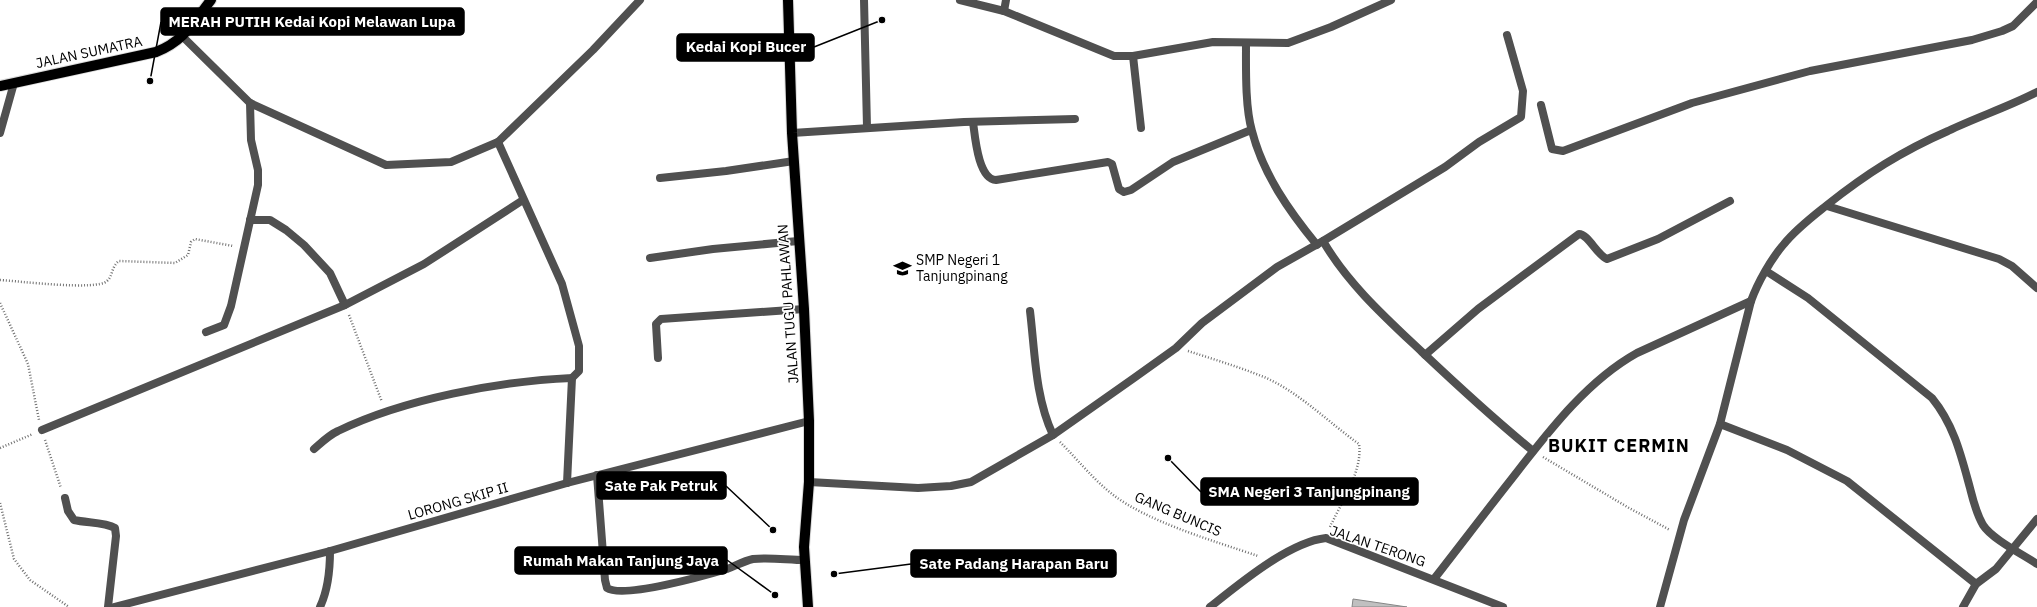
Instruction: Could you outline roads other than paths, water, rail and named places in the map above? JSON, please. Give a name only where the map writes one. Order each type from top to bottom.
[{"type":"main road","name":"JALAN SUMATRA","points":[[0,86],[156,52],[171,46],[182,37],[211,0]]},
{"type":"main road","name":"JALAN TUGU PAHLAWAN","points":[[788,0],[792,133],[798,241],[804,309],[809,421],[809,482],[804,547],[808,607]]},
{"type":"street","points":[[182,37],[250,103],[386,165],[451,162],[498,142],[593,50],[640,0]]},
{"type":"street","points":[[864,0],[867,127]]},
{"type":"street","points":[[960,0],[1004,11],[1114,56],[1134,56],[1213,42],[1288,43],[1331,28],[1391,0]]},
{"type":"street","points":[[1004,11],[1006,0]]},
{"type":"street","points":[[1541,105],[1552,149],[1563,151],[1692,103],[1810,71],[1972,40],[2002,31],[2013,26],[2037,2]]},
{"type":"street","points":[[809,482],[918,488],[951,486],[971,482],[1053,435],[1176,348],[1202,323],[1277,267],[1320,243],[1445,167],[1479,142],[1521,117],[1523,91],[1507,35]]},
{"type":"street","points":[[1246,42],[1251,130],[1274,184],[1288,209],[1320,243],[1344,274],[1391,323],[1499,423],[1533,451]]},
{"type":"street","points":[[1134,56],[1141,128]]},
{"type":"street","points":[[0,132],[14,83]]},
{"type":"street","points":[[1660,607],[1680,535],[1720,424],[1751,301],[1758,283],[1784,244],[1827,206],[1879,166],[1910,148],[1949,130],[2013,104],[2037,92]]},
{"type":"street","points":[[206,332],[224,325],[231,306],[258,185],[258,170],[251,140],[250,103]]},
{"type":"street","points":[[792,133],[867,127],[1075,119]]},
{"type":"street","points":[[973,122],[977,148],[984,172],[990,179],[996,180],[1108,162],[1112,164],[1119,188],[1124,192],[1131,190],[1173,162],[1251,130]]},
{"type":"street","points":[[314,449],[338,431],[387,412],[452,394],[504,384],[542,379],[572,378],[576,375],[580,367],[579,346],[573,318],[562,284],[498,142]]},
{"type":"street","points":[[660,178],[726,171],[794,161]]},
{"type":"street","points":[[42,430],[345,305],[424,264],[523,200]]},
{"type":"street","points":[[1425,355],[1478,309],[1579,234],[1584,236],[1600,256],[1607,259],[1658,239],[1730,201]]},
{"type":"street","points":[[1827,206],[1999,259],[2012,266],[2037,288]]},
{"type":"street","points":[[250,220],[270,220],[286,230],[304,245],[330,273],[345,305]]},
{"type":"street","points":[[650,258],[713,249],[798,241]]},
{"type":"street","points":[[1766,271],[1808,298],[1932,398],[1942,410],[1956,438],[1976,512],[1988,530],[2037,564]]},
{"type":"street","points":[[1434,579],[1533,451],[1602,377],[1620,362],[1637,353],[1751,301]]},
{"type":"street","points":[[658,358],[656,324],[661,319],[804,309]]},
{"type":"street","points":[[1030,311],[1039,395],[1047,422],[1053,435]]},
{"type":"street","points":[[567,483],[572,378]]},
{"type":"street","name":"LORONG SKIP II","points":[[114,607],[330,551],[567,483],[809,421]]},
{"type":"street","points":[[1720,424],[1787,450],[1847,481],[1976,584]]},
{"type":"street","points":[[597,475],[605,580],[607,588],[610,590],[624,590],[674,583],[752,560],[805,560]]},
{"type":"street","points":[[65,498],[68,511],[74,520],[93,524],[108,524],[115,528],[116,536],[108,607]]},
{"type":"street","points":[[1963,607],[1976,584],[1996,569],[2037,520]]},
{"type":"street","name":"JALAN TERONG","points":[[1210,607],[1272,561],[1310,542],[1326,538],[1503,607]]},
{"type":"street","points":[[320,607],[326,591],[330,566],[330,551]]},
{"type":"place","name":"Kedai Kopi Bucer","points":[[882,20]]},
{"type":"place","name":"MERAH PUTIH Kedai Kopi Melawan Lupa","points":[[150,81]]},
{"type":"place","name":"SMP Negeri 1 Tanjungpinang","points":[[903,268]]},
{"type":"place","name":"SMA Negeri 3 Tanjungpinang","points":[[1168,458]]},
{"type":"place","name":"Sate Pak Petruk","points":[[773,530]]},
{"type":"place","name":"Sate Padang Harapan Baru","points":[[834,574]]},
{"type":"place","name":"Rumah Makan Tanjung Jaya","points":[[775,595]]},
{"type":"district","name":"BUKIT CERMIN","points":[[1619,445]]}]
